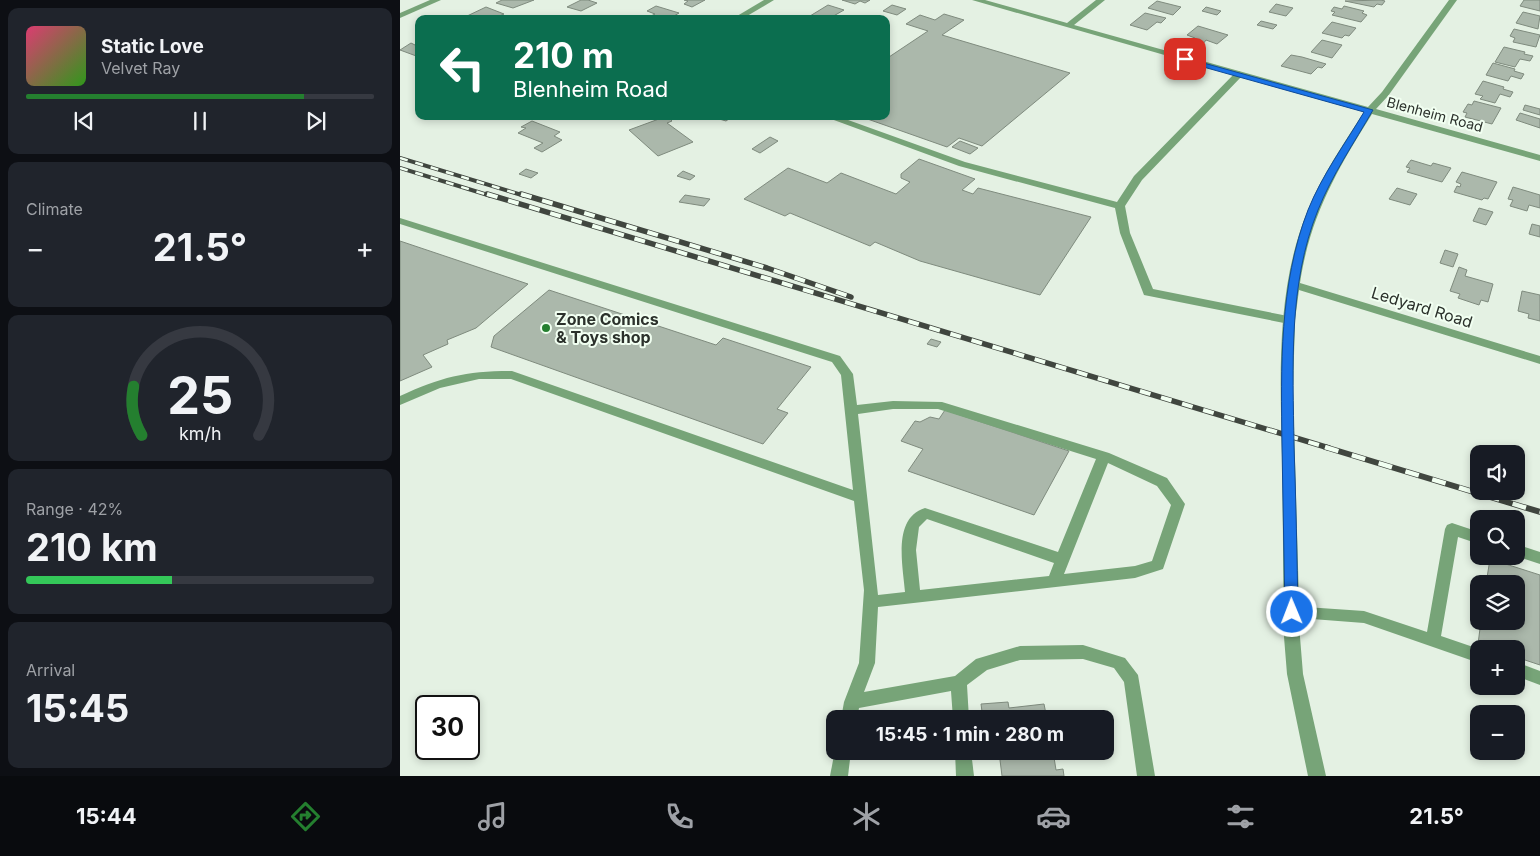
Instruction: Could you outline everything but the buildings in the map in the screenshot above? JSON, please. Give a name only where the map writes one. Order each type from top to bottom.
[{"type":"street","points":[[400,16],[437,0]]},
{"type":"street","points":[[743,15],[770,0]]},
{"type":"street","name":"Blenheim Road","points":[[976,0],[1540,158]]},
{"type":"street","points":[[1068,26],[1101,0]]},
{"type":"street","points":[[1317,776],[1295,674],[1292,612],[1287,391],[1289,320],[1299,254],[1313,210],[1326,182],[1369,110],[1385,94],[1453,0]]},
{"type":"street","points":[[1239,74],[1138,178],[1120,206],[1125,233],[1148,292],[1289,320]]},
{"type":"street","points":[[838,120],[962,164],[1120,206]]},
{"type":"street","points":[[400,221],[836,359],[847,374],[871,590],[867,663],[851,710]]},
{"type":"street","name":"Ledyard Road","points":[[1294,285],[1540,360]]},
{"type":"street","points":[[400,401],[437,384],[479,375],[512,375],[861,498]]},
{"type":"street","points":[[851,410],[893,405],[938,405],[1104,456],[1162,482],[1178,504],[1158,565],[1135,572],[870,602]]},
{"type":"street","points":[[1054,581],[1104,456]]},
{"type":"street","points":[[913,597],[909,550],[912,525],[925,513],[1063,560]]},
{"type":"street","points":[[1433,639],[1452,529],[1470,535]]},
{"type":"street","points":[[1525,553],[1540,558]]},
{"type":"street","points":[[1292,612],[1364,617],[1470,653]]},
{"type":"street","points":[[852,702],[959,682],[982,664],[1020,653],[1083,652],[1119,663],[1132,680],[1146,776]]},
{"type":"street","points":[[1525,672],[1540,678]]},
{"type":"street","points":[[959,682],[961,710]]},
{"type":"street","points":[[839,776],[842,760]]},
{"type":"street","points":[[963,760],[964,776]]},
{"type":"railway","points":[[400,158],[525,196]]},
{"type":"railway","points":[[400,168],[491,196]]},
{"type":"railway","points":[[487,194],[1329,448]]},
{"type":"railway","points":[[521,194],[767,268],[851,297]]},
{"type":"railway","points":[[1325,447],[1540,512]]},
{"type":"place","name":"Zone Comics & Toys shop","points":[[546,328]]},
{"type":"route","points":[[1185,59],[1369,110],[1337,162],[1313,210],[1299,254],[1294,285],[1289,320],[1287,391],[1292,612]]}]
